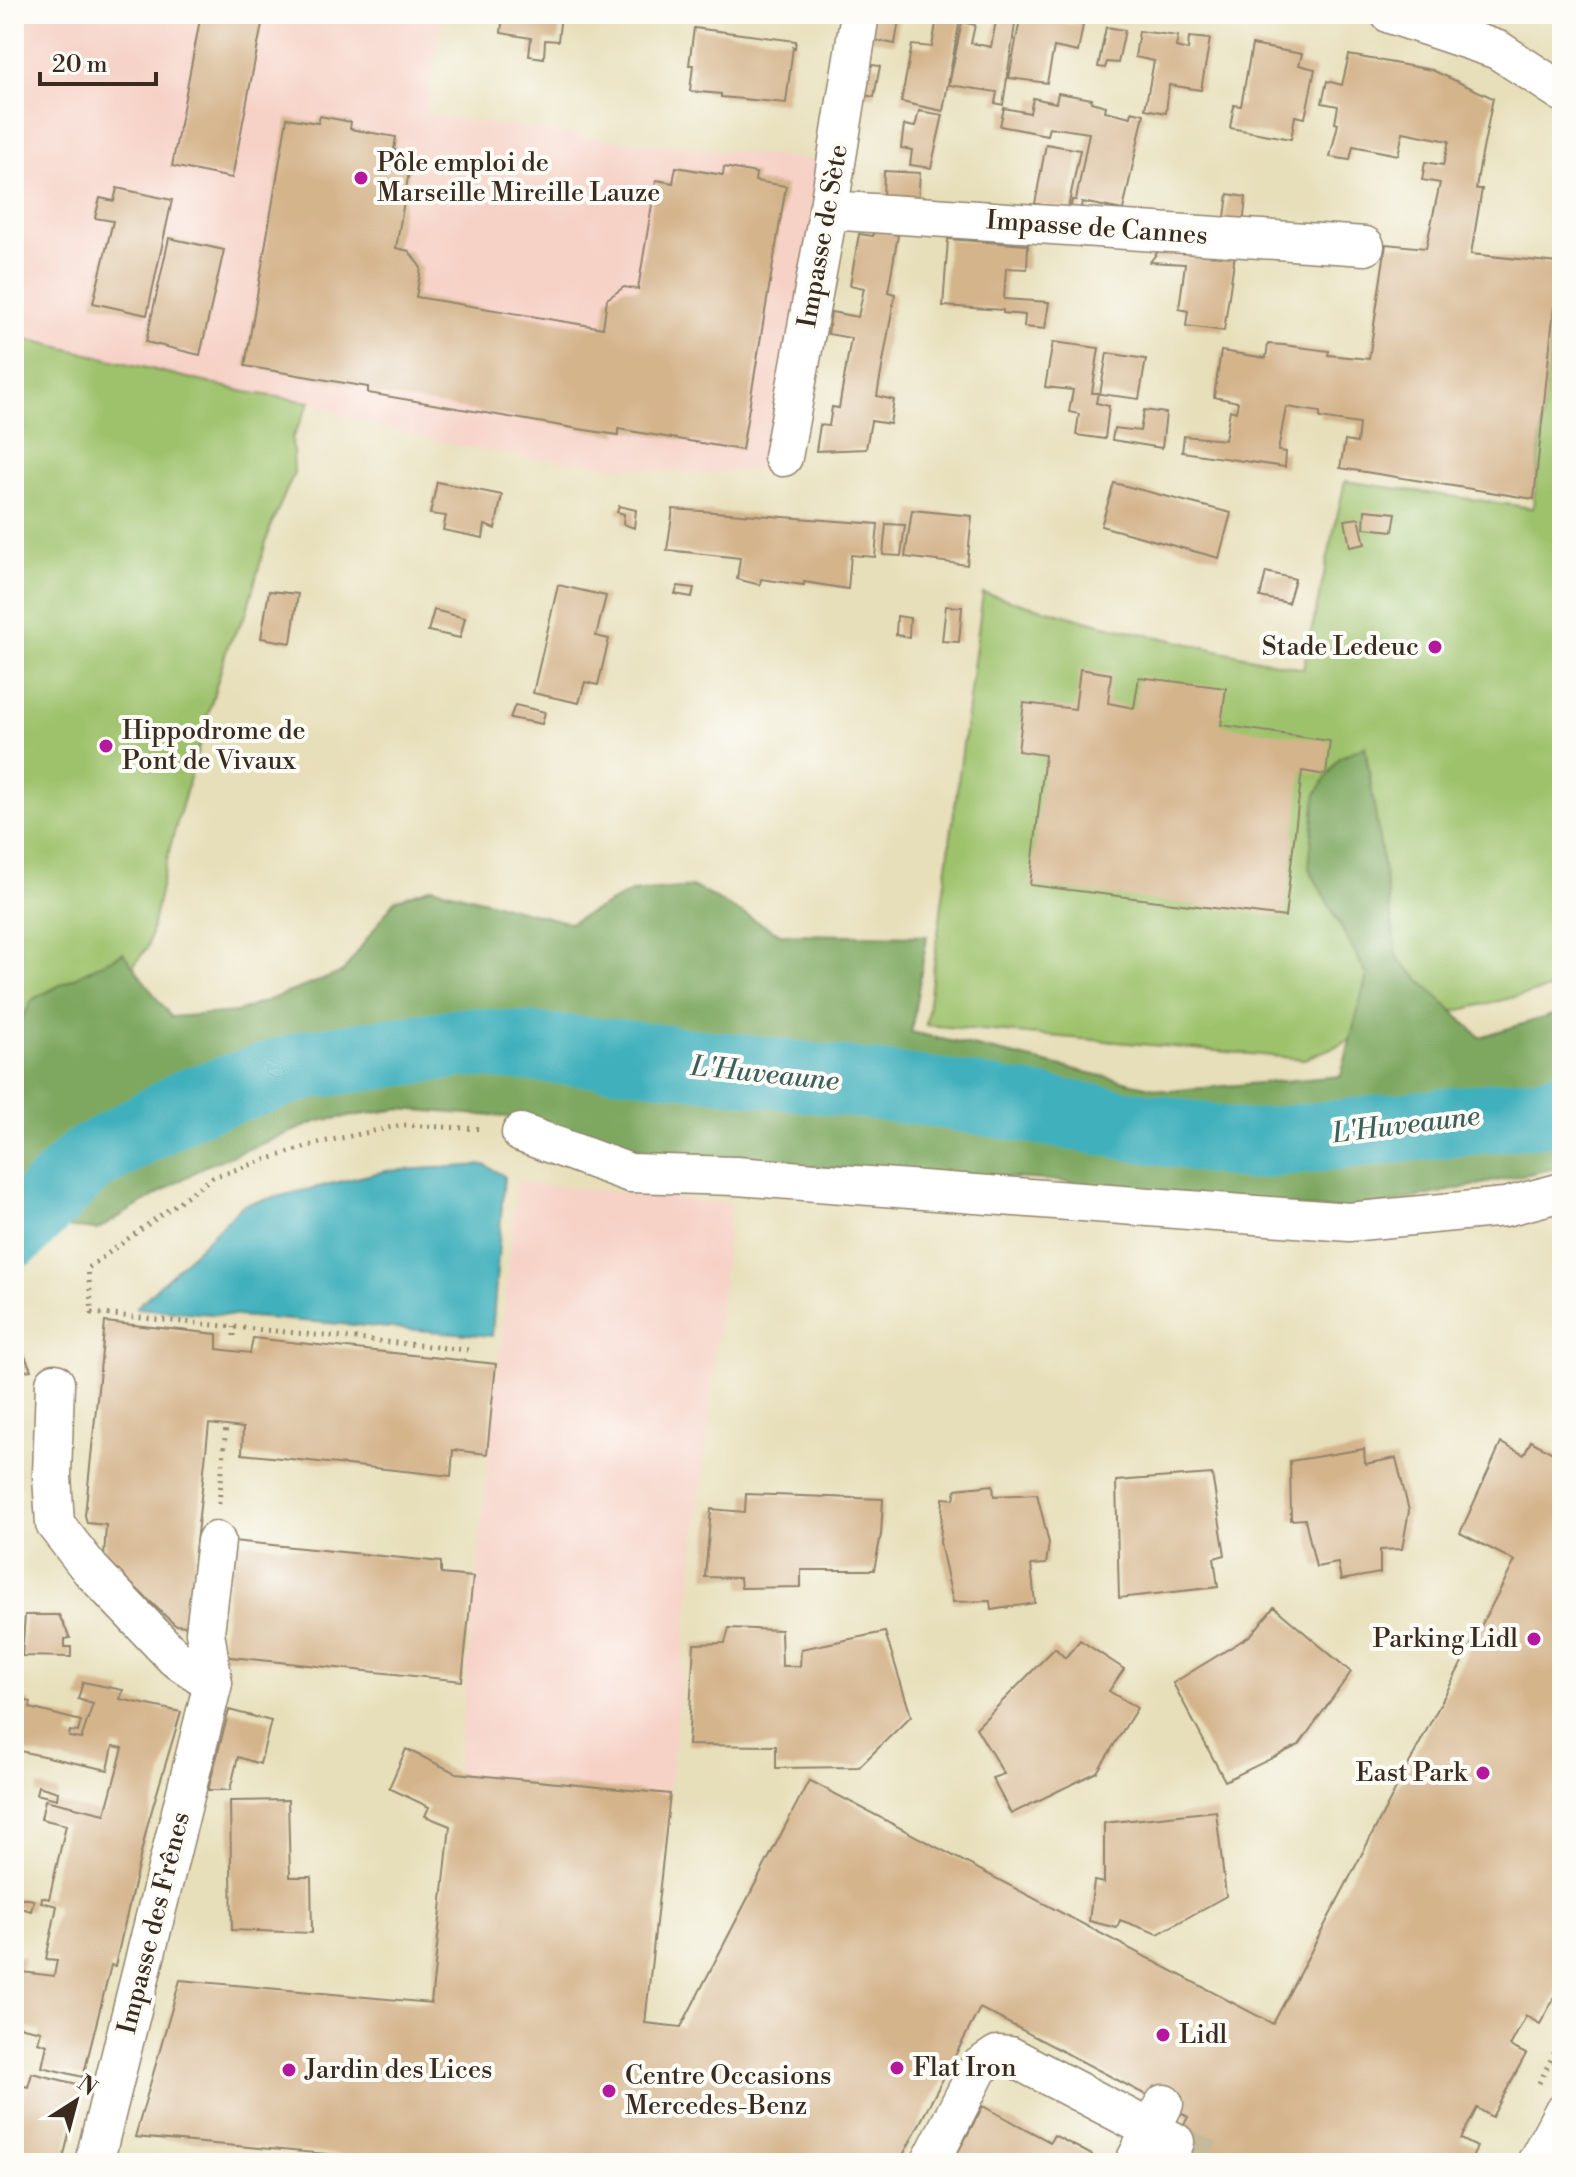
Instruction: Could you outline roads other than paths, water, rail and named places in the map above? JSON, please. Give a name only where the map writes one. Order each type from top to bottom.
[{"type":"street","name":"Impasse de Sète","points":[[783,457],[860,14]]},
{"type":"street","points":[[1390,14],[1498,50],[1562,92]]},
{"type":"street","name":"Impasse de Cannes","points":[[828,210],[1365,246]]},
{"type":"street","points":[[521,1133],[630,1173],[752,1177],[1349,1222],[1505,1207],[1562,1192]]},
{"type":"street","points":[[55,1383],[52,1476],[55,1524],[90,1569],[175,1658],[213,1683]]},
{"type":"street","points":[[213,1683],[205,1632],[216,1541]]},
{"type":"street","name":"Impasse des Frênes","points":[[94,2163],[213,1683]]},
{"type":"street","points":[[930,2163],[979,2067],[997,2055],[1010,2056],[1164,2125],[1134,2163]]},
{"type":"street","points":[[1536,2163],[1562,2114]]},
{"type":"water","points":[[485,1165],[504,1176],[492,1336],[136,1308],[243,1205],[385,1171]]},
{"type":"waterway","name":"L'Huveaune","points":[[14,1233],[86,1161],[189,1103],[310,1064],[468,1042],[626,1055],[937,1093],[1246,1145],[1550,1111],[1562,1106]]},
{"type":"tunnel","points":[[1175,2142],[1215,2163]]},
{"type":"place","name":"Pôle emploi de Marseille Mireille Lauze","points":[[361,178]]},
{"type":"place","name":"Stade Ledeuc","points":[[1435,647]]},
{"type":"place","name":"Hippodrome de Pont de Vivaux","points":[[106,746]]},
{"type":"place","name":"Parking Lidl","points":[[1534,1639]]},
{"type":"place","name":"East Park","points":[[1483,1773]]},
{"type":"place","name":"Lidl","points":[[1163,2035]]},
{"type":"place","name":"Flat Iron","points":[[897,2068]]},
{"type":"place","name":"Jardin des Lices","points":[[289,2070]]},
{"type":"place","name":"Centre Occasions Mercedes-Benz","points":[[609,2091]]}]
